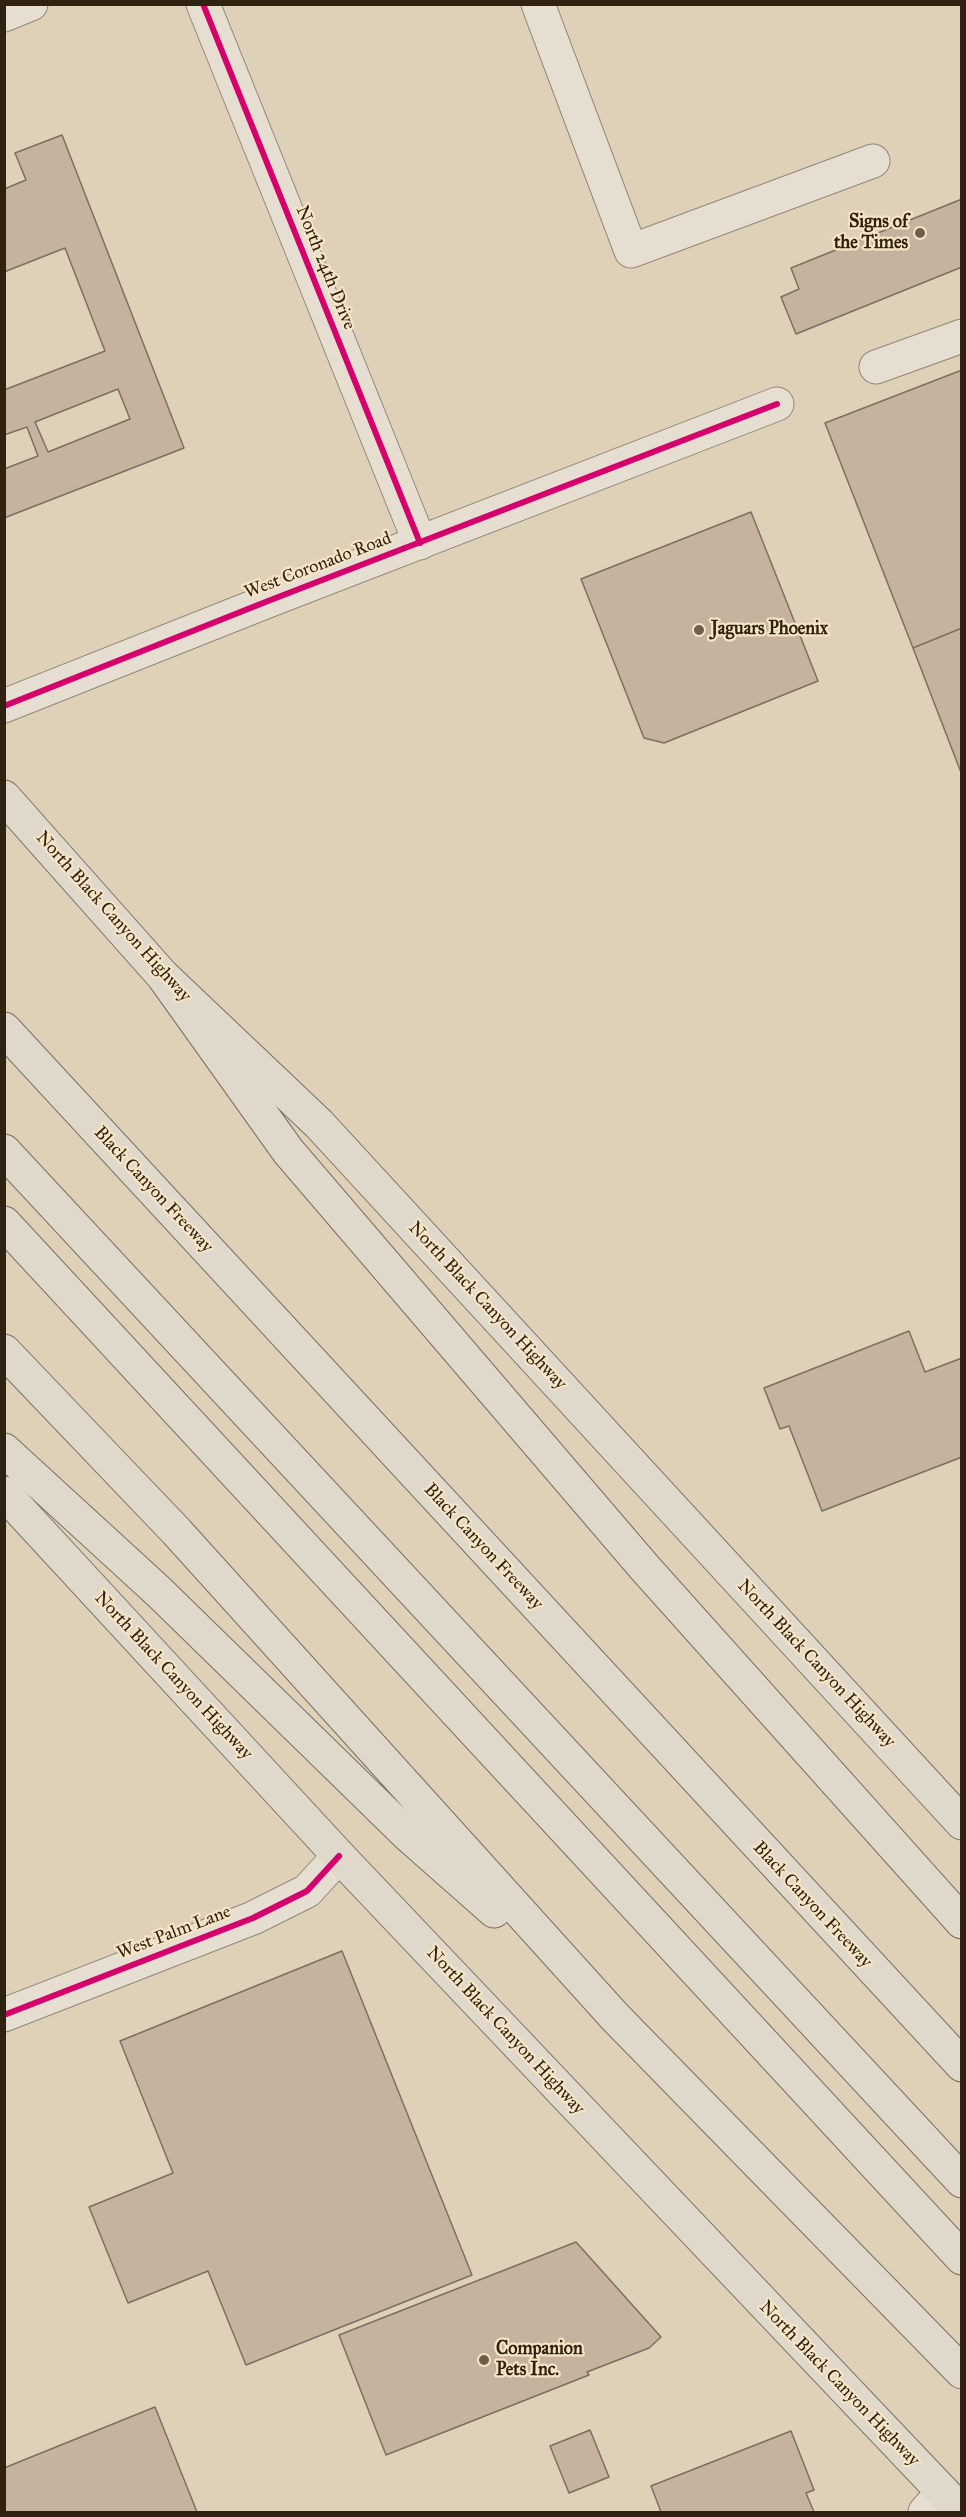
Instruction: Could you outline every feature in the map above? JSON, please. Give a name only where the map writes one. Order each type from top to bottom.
[{"type":"main road","name":"North Black Canyon Highway","points":[[4,797],[163,976],[319,1124],[962,1823]]},
{"type":"main road","points":[[163,976],[288,1151],[645,1568],[962,1923]]},
{"type":"main road","name":"Black Canyon Freeway","points":[[4,1029],[962,2065]]},
{"type":"main road","points":[[4,1151],[962,2181]]},
{"type":"main road","points":[[4,1222],[962,2258]]},
{"type":"main road","points":[[4,1351],[176,1531],[615,2017],[962,2372]]},
{"type":"main road","points":[[4,1449],[159,1592],[409,1836],[615,2017]]},
{"type":"main road","name":"North Black Canyon Highway","points":[[4,1493],[943,2506]]},
{"type":"street","points":[[4,15],[30,4]]},
{"type":"street","name":"North 24th Drive","points":[[203,4],[420,543]]},
{"type":"street","points":[[538,4],[631,251],[873,161]]},
{"type":"street","points":[[876,367],[962,336]]},
{"type":"street","name":"West Coronado Road","points":[[4,706],[777,404]]},
{"type":"street","name":"West Palm Lane","points":[[4,2015],[253,1918],[307,1891],[339,1856]]},
{"type":"building","points":[[62,135],[184,448],[4,518],[4,469],[38,456],[27,427],[4,435],[4,390],[105,351],[65,248],[4,272],[4,189],[26,180],[15,153]],"holes":[[[118,389],[130,419],[48,452],[35,422]]]},
{"type":"building","name":"Signs of the Times","points":[[962,199],[962,267],[796,334],[781,297],[799,289],[791,268]]},
{"type":"building","points":[[962,370],[962,628],[913,648],[825,423]]},
{"type":"building","name":"Jaguars Phoenix","points":[[751,512],[818,681],[664,743],[644,738],[581,579]]},
{"type":"building","points":[[962,628],[962,775],[913,648]]},
{"type":"building","points":[[909,1331],[925,1372],[962,1358],[962,1457],[822,1511],[789,1426],[780,1429],[764,1388]]},
{"type":"building","points":[[342,1951],[472,2275],[246,2365],[208,2271],[128,2303],[89,2207],[173,2173],[120,2041]]},
{"type":"building","name":"Companion Pets Inc.","points":[[576,2242],[661,2337],[649,2348],[587,2372],[589,2375],[386,2455],[339,2335]]},
{"type":"building","points":[[155,2407],[197,2512],[4,2512],[4,2468]]},
{"type":"building","points":[[590,2430],[609,2477],[569,2493],[550,2446]]},
{"type":"building","points":[[791,2431],[814,2490],[806,2493],[814,2512],[661,2512],[651,2486]]},
{"type":"cycle path","points":[[203,4],[420,543]]},
{"type":"cycle path","points":[[4,706],[777,404]]},
{"type":"cycle path","points":[[4,2015],[253,1918],[307,1891],[339,1856]]},
{"type":"place","name":"Signs of the Times","points":[[920,233]]},
{"type":"place","name":"Jaguars Phoenix","points":[[699,630]]},
{"type":"place","name":"Companion Pets Inc.","points":[[484,2360]]}]
